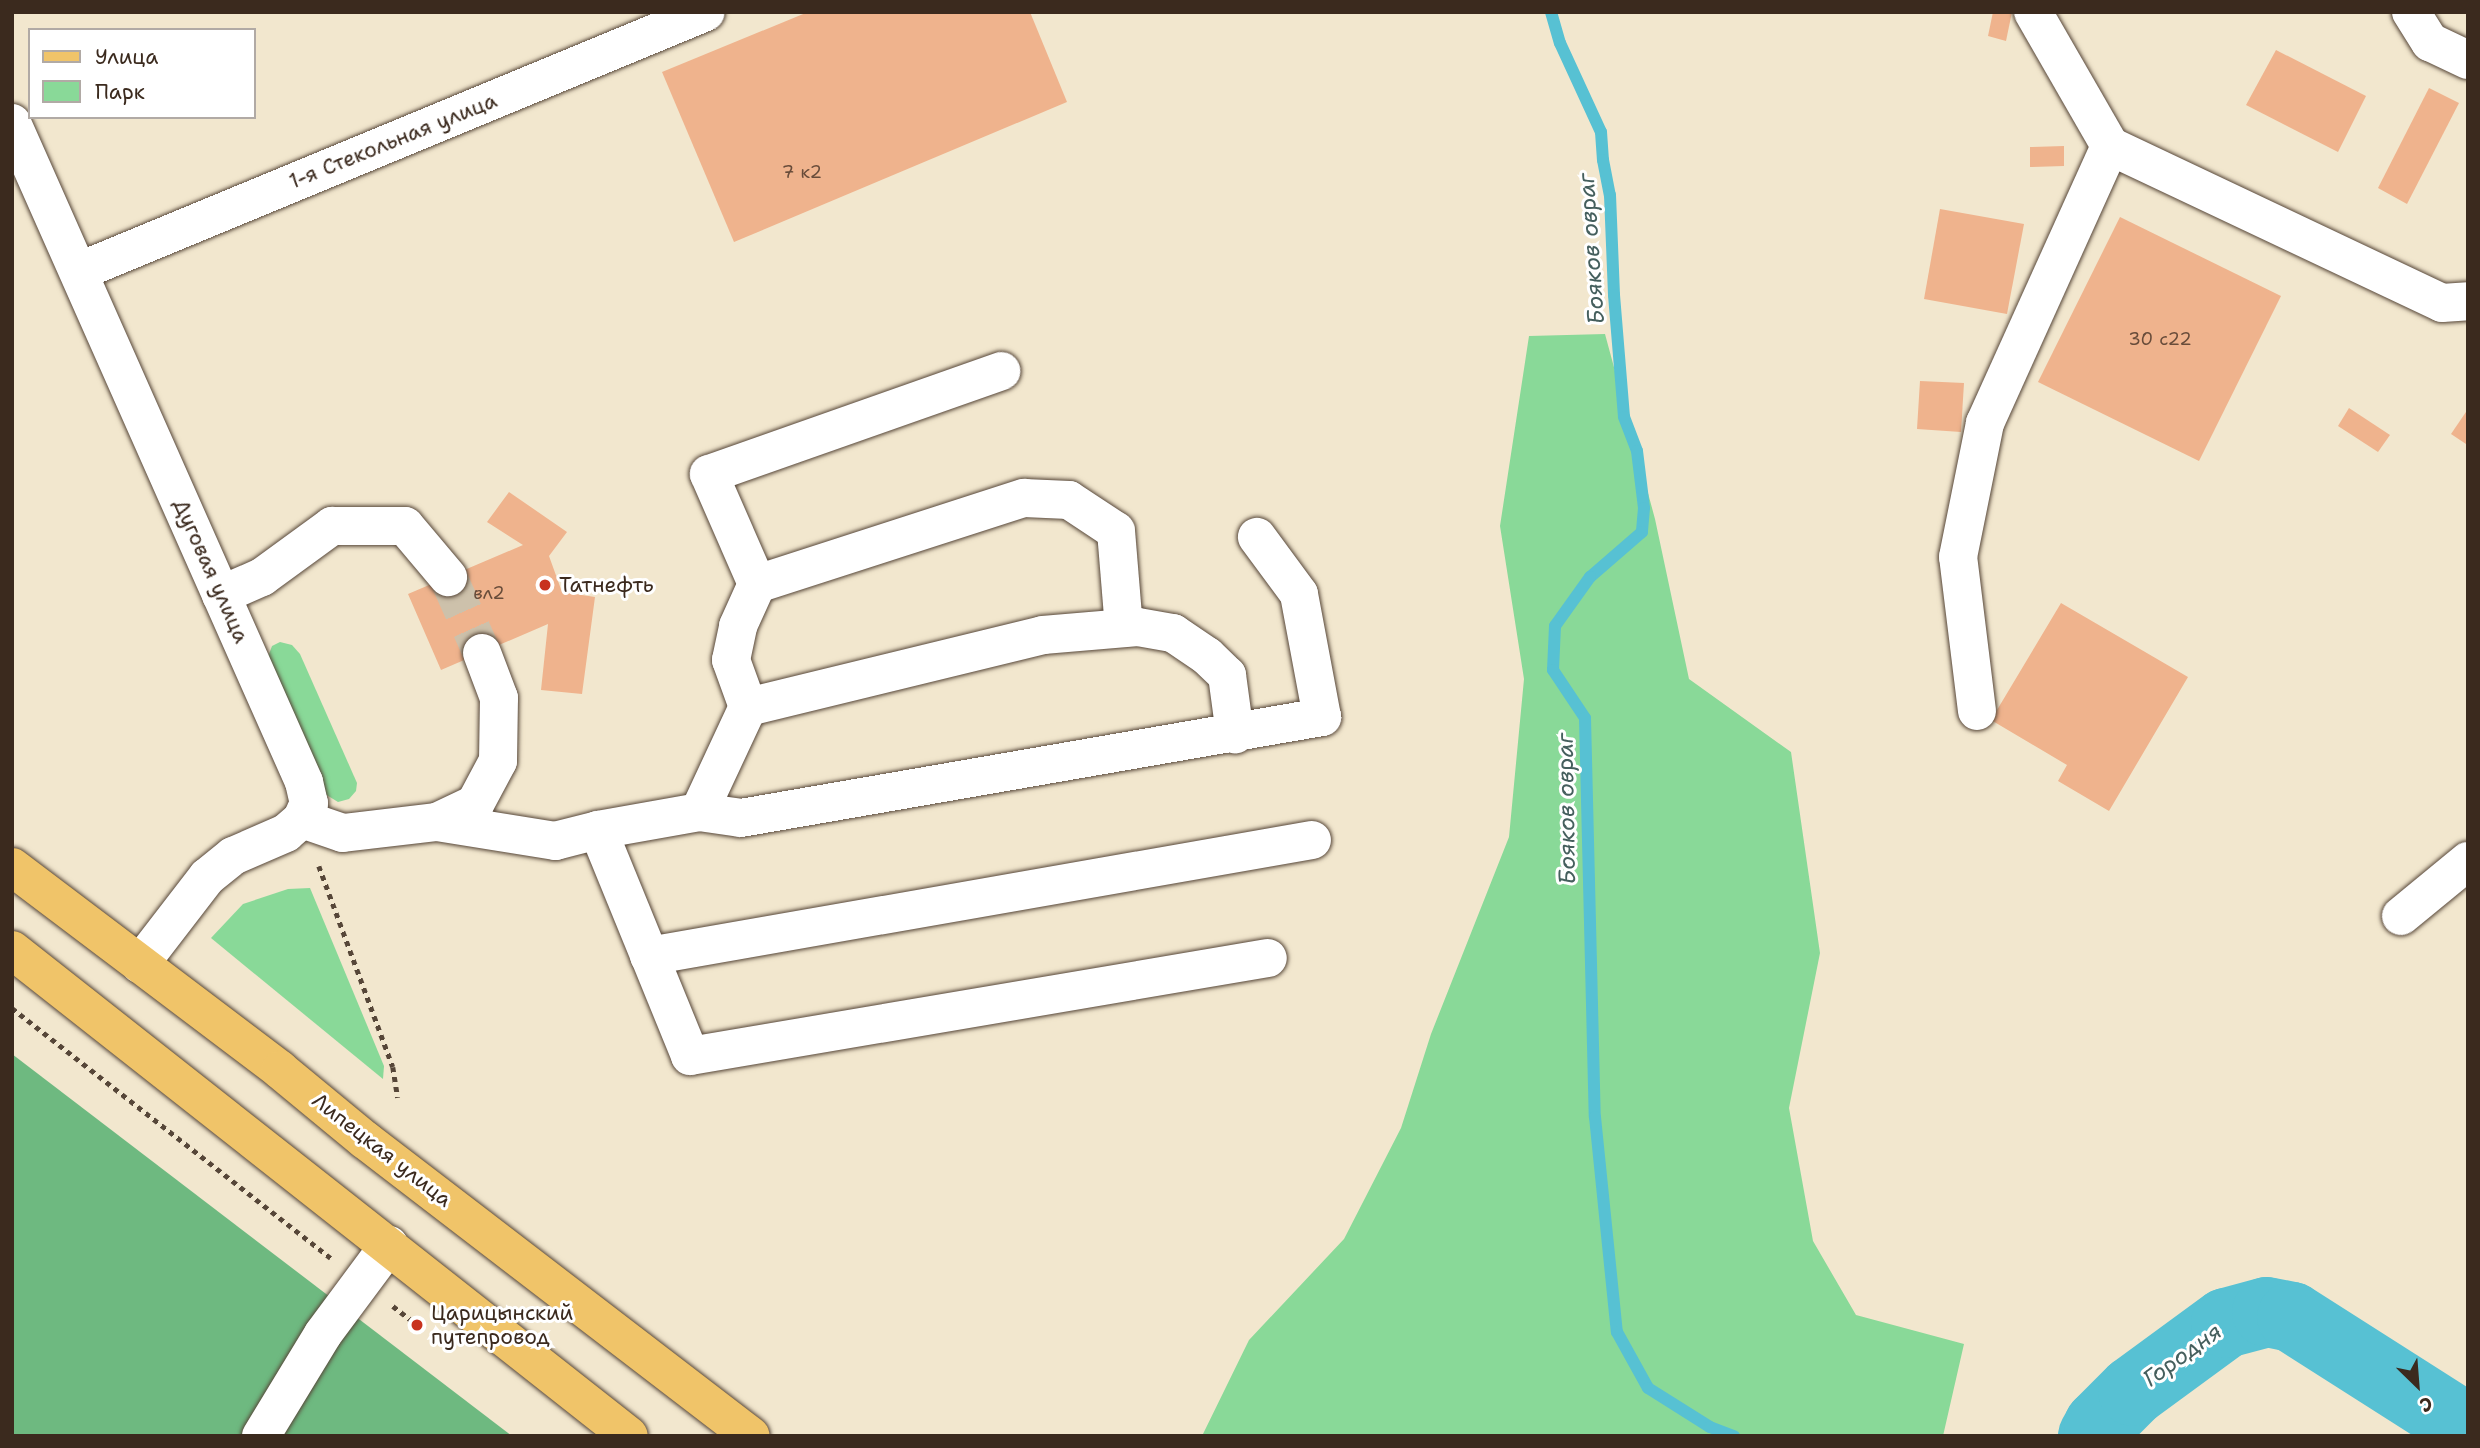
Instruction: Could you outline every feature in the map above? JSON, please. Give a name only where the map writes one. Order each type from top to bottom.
[{"type":"main road","name":"Липецкая улица","points":[[12,867],[751,1436]]},
{"type":"main road","points":[[12,950],[629,1436]]},
{"type":"street","name":"1-я Стекольная улица","points":[[80,271],[706,12]]},
{"type":"street","points":[[2033,12],[2110,146],[2442,303],[2468,301]]},
{"type":"street","points":[[2411,12],[2430,42],[2468,60]]},
{"type":"street","name":"Дуговая улица","points":[[12,123],[22,173],[80,271],[304,782],[309,803],[302,819]]},
{"type":"street","points":[[1977,711],[1958,557],[1985,424],[2110,146]]},
{"type":"street","points":[[757,584],[709,474],[1001,371]]},
{"type":"street","points":[[699,812],[748,707],[731,660],[738,625],[757,584],[1024,498],[1069,500],[1116,531],[1124,628]]},
{"type":"street","points":[[222,595],[262,577],[332,526],[405,526],[448,577]]},
{"type":"street","points":[[141,964],[207,877],[233,856],[286,833],[302,819],[343,833],[437,822],[555,841],[598,830],[699,812],[741,818],[1322,718],[1299,594],[1257,537]]},
{"type":"street","points":[[748,707],[1043,635],[1138,627],[1173,633],[1207,656],[1227,675],[1236,734]]},
{"type":"street","points":[[437,822],[475,804],[498,761],[499,698],[482,653]]},
{"type":"street","points":[[598,830],[690,1056],[1268,958]]},
{"type":"street","points":[[649,956],[1312,840]]},
{"type":"street","points":[[2401,916],[2468,861]]},
{"type":"street","points":[[261,1436],[323,1334],[389,1245]]},
{"type":"path","points":[[302,819],[393,1067],[398,1098]]},
{"type":"path","points":[[12,1008],[296,1230]]},
{"type":"green space","points":[[1605,334],[1655,519],[1689,679],[1791,752],[1820,953],[1789,1108],[1813,1241],[1856,1315],[1964,1344],[1943,1436],[1202,1436],[1249,1340],[1344,1239],[1401,1128],[1431,1034],[1509,837],[1524,679],[1500,526],[1529,336]]},
{"type":"green space","points":[[280,642],[292,645],[300,654],[357,783],[356,791],[349,799],[338,802],[325,794],[268,657],[272,646]]},
{"type":"green space","points":[[310,888],[384,1066],[383,1079],[211,938],[243,904],[288,889]]},
{"type":"green space","points":[[12,1054],[512,1436],[12,1436]]},
{"type":"building","points":[[808,12],[1030,12],[1067,102],[734,242],[662,72]]},
{"type":"building","points":[[1993,12],[2012,12],[2006,41],[1988,36]]},
{"type":"building","points":[[2276,50],[2366,96],[2338,152],[2246,105]]},
{"type":"building","points":[[2429,88],[2459,103],[2407,204],[2378,188]]},
{"type":"building","points":[[2064,146],[2064,166],[2030,167],[2030,147]]},
{"type":"building","points":[[1940,209],[2024,224],[2007,314],[1924,299]]},
{"type":"building","points":[[2120,217],[2281,296],[2199,461],[2038,382]]},
{"type":"building","points":[[1920,381],[1964,383],[1961,432],[1917,429]]},
{"type":"building","points":[[2349,408],[2390,435],[2378,452],[2338,426]]},
{"type":"building","points":[[2468,409],[2468,441],[2466,444],[2451,434]]},
{"type":"building","points":[[509,492],[567,532],[549,556],[562,592],[595,597],[582,694],[541,690],[548,624],[441,670],[408,594],[523,545],[487,522]]},
{"type":"building","points":[[2061,603],[2188,677],[2109,811],[2058,781],[2067,765],[1991,720]]},
{"type":"waterway","name":"Бояков овраг","points":[[1551,12],[1560,43],[1601,132],[1610,195],[1614,295],[1624,417],[1637,451],[1644,508],[1642,532],[1590,577],[1555,626],[1553,670],[1585,718],[1595,1117],[1617,1332],[1648,1388],[1710,1427],[1734,1436]]},
{"type":"waterway","name":"Городня","points":[[2093,1436],[2099,1425],[2133,1391],[2226,1323],[2267,1312],[2292,1317],[2468,1429]]},
{"type":"tunnel","points":[[448,577],[482,653]]},
{"type":"place","name":"Татнефть","points":[[545,585]]},
{"type":"place","name":"Царицынский путепровод","points":[[417,1325]]}]
